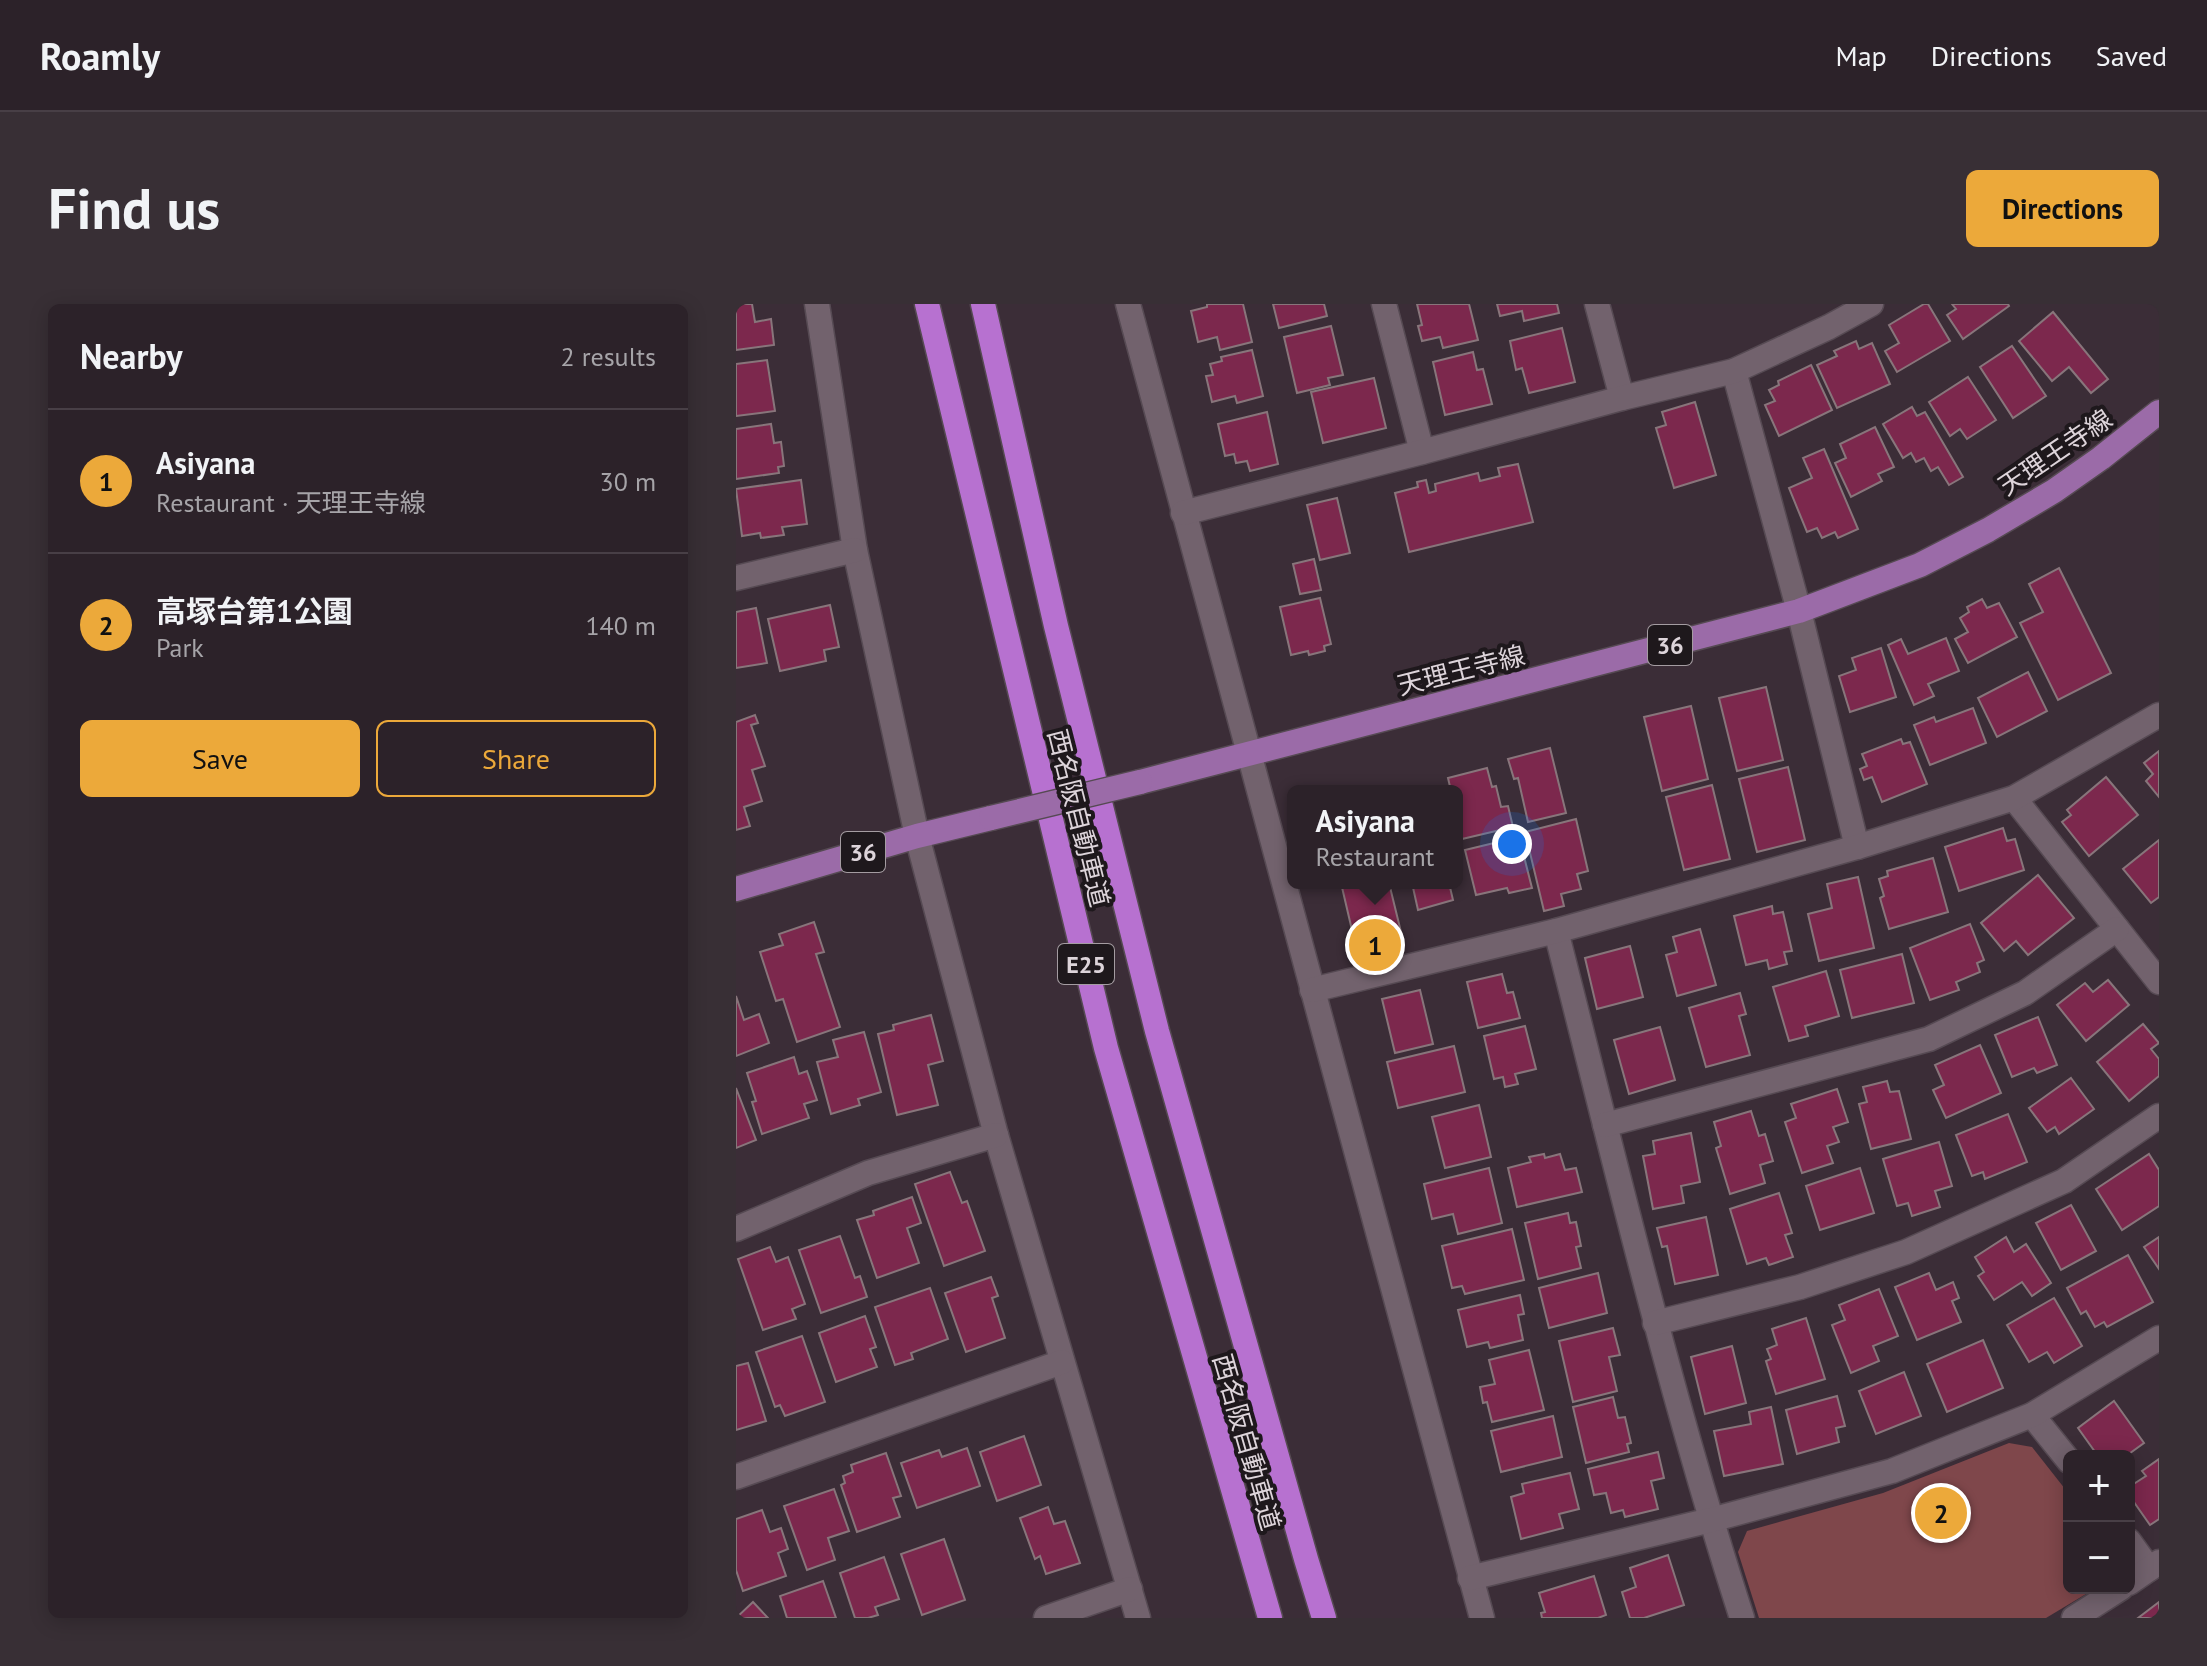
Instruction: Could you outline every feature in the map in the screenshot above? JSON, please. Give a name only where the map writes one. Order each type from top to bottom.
[{"type":"highway","name":"西名阪自動車道","points":[[927,304],[1106,1048],[1270,1618]]},
{"type":"highway","name":"西名阪自動車道","points":[[983,304],[1060,641],[1157,1031],[1324,1618]]},
{"type":"main road","name":"天理王寺線","points":[[736,889],[917,836],[1140,782],[1799,611],[1920,565],[1988,530],[2066,483],[2159,412]]},
{"type":"street","points":[[817,304],[855,550],[917,836],[996,1135],[1138,1618]]},
{"type":"street","points":[[1128,304],[1482,1618]]},
{"type":"street","points":[[1384,304],[1422,452]]},
{"type":"street","points":[[1597,304],[1622,398]]},
{"type":"street","points":[[1183,513],[1734,371],[1871,304]]},
{"type":"street","points":[[1734,371],[1799,611],[1857,847]]},
{"type":"street","points":[[736,578],[855,550]]},
{"type":"street","points":[[1312,990],[1556,931],[1857,847],[2014,798],[2159,715]]},
{"type":"street","points":[[2014,798],[2159,982]]},
{"type":"street","points":[[1605,1125],[1929,1039],[2025,993],[2117,929]]},
{"type":"street","points":[[1556,931],[1655,1323],[1742,1618]]},
{"type":"street","points":[[1655,1323],[1800,1287],[1906,1252],[2064,1181],[2159,1116]]},
{"type":"street","points":[[736,1229],[868,1173],[996,1135]]},
{"type":"street","points":[[1470,1578],[1711,1520],[1892,1471],[2032,1415],[2159,1338]]},
{"type":"street","points":[[736,1477],[1062,1362]]},
{"type":"street","points":[[2032,1415],[2063,1454]]},
{"type":"street","points":[[2135,1552],[2146,1571]]},
{"type":"street","points":[[1046,1618],[1130,1589]]},
{"type":"street","points":[[2074,1618],[2112,1594]]},
{"type":"shaded area","points":[[2009,1443],[2032,1447],[2063,1486],[2063,1594],[2086,1594],[2046,1618],[1759,1618],[1738,1552],[1747,1531],[1883,1493]]},
{"type":"building","points":[[736,304],[752,304],[755,322],[771,319],[774,345],[736,350]]},
{"type":"building","points":[[1207,304],[1243,304],[1252,342],[1220,350],[1217,337],[1198,342],[1191,311],[1207,307]]},
{"type":"building","points":[[1273,304],[1324,304],[1327,316],[1279,328]]},
{"type":"building","points":[[1417,304],[1469,304],[1478,340],[1443,348],[1440,337],[1422,341]]},
{"type":"building","points":[[1497,304],[1557,304],[1559,313],[1524,321],[1522,311],[1500,316]]},
{"type":"building","points":[[1928,304],[1950,341],[1897,372],[1885,351],[1899,343],[1889,325]]},
{"type":"building","points":[[1952,304],[2009,306],[1963,339],[1947,315],[1956,309]]},
{"type":"building","points":[[2053,312],[2108,379],[2091,393],[2069,367],[2052,381],[2019,341]]},
{"type":"building","points":[[1331,326],[1343,375],[1328,378],[1330,385],[1297,393],[1284,337]]},
{"type":"building","points":[[1562,328],[1575,382],[1529,393],[1522,368],[1516,370],[1510,341]]},
{"type":"building","points":[[1856,341],[1859,349],[1872,343],[1890,384],[1837,408],[1817,365],[1837,356],[1834,351]]},
{"type":"building","points":[[2012,346],[2046,396],[2013,418],[1980,367]]},
{"type":"building","points":[[1252,350],[1263,396],[1237,403],[1235,396],[1212,402],[1206,376],[1213,375],[1210,364],[1222,361],[1221,357]]},
{"type":"building","points":[[1473,352],[1477,370],[1483,369],[1492,404],[1445,415],[1433,362]]},
{"type":"building","points":[[767,360],[775,411],[736,416],[736,364]]},
{"type":"building","points":[[1811,365],[1832,410],[1779,436],[1765,405],[1775,401],[1769,390],[1779,385],[1778,381]]},
{"type":"building","points":[[1968,377],[1996,420],[1967,439],[1960,429],[1950,436],[1929,402]]},
{"type":"building","points":[[1374,378],[1386,428],[1323,443],[1311,392]]},
{"type":"building","points":[[1695,402],[1716,475],[1674,488],[1656,428],[1666,425],[1662,412]]},
{"type":"building","points":[[1912,407],[1917,416],[1925,412],[1963,477],[1949,485],[1938,467],[1931,471],[1924,458],[1916,462],[1911,453],[1903,458],[1883,424]]},
{"type":"building","points":[[1267,412],[1278,464],[1250,471],[1247,461],[1236,463],[1234,454],[1225,456],[1218,424]]},
{"type":"building","points":[[771,424],[774,443],[781,442],[784,466],[778,467],[779,473],[736,479],[736,429]]},
{"type":"building","points":[[1875,427],[1894,467],[1878,474],[1882,481],[1851,497],[1835,463],[1846,458],[1840,444]]},
{"type":"building","points":[[1824,449],[1858,529],[1838,538],[1835,532],[1822,538],[1817,528],[1807,532],[1789,488],[1812,478],[1803,458]]},
{"type":"building","points":[[1518,464],[1533,522],[1409,552],[1395,493],[1418,487],[1417,482],[1426,480],[1429,493],[1436,491],[1435,484],[1478,473],[1480,481],[1500,476],[1498,468]]},
{"type":"building","points":[[801,480],[807,524],[782,527],[784,535],[761,538],[760,533],[742,536],[736,489]]},
{"type":"building","points":[[1337,498],[1350,553],[1320,560],[1307,505]]},
{"type":"building","points":[[1314,559],[1321,590],[1300,594],[1293,564]]},
{"type":"building","points":[[2059,568],[2111,673],[2058,700],[2020,623],[2043,612],[2029,584]]},
{"type":"building","points":[[1320,598],[1331,644],[1324,646],[1325,651],[1291,655],[1280,607]]},
{"type":"building","points":[[1982,599],[1987,608],[1999,603],[2017,637],[1968,663],[1955,639],[1968,632],[1960,618],[1969,612],[1967,607]]},
{"type":"building","points":[[830,605],[839,647],[824,650],[826,661],[780,671],[768,619]]},
{"type":"building","points":[[756,608],[767,663],[736,668],[736,612]]},
{"type":"building","points":[[1946,638],[1959,671],[1928,684],[1934,696],[1914,705],[1888,645],[1901,639],[1908,654]]},
{"type":"building","points":[[1881,648],[1896,697],[1850,712],[1839,676],[1856,670],[1852,658]]},
{"type":"building","points":[[2028,672],[2047,711],[1997,737],[1978,698]]},
{"type":"building","points":[[1766,687],[1783,760],[1737,771],[1719,698]]},
{"type":"building","points":[[1691,706],[1708,779],[1662,791],[1644,717]]},
{"type":"building","points":[[1973,708],[1986,743],[1930,765],[1914,725],[1934,717],[1936,722]]},
{"type":"building","points":[[755,715],[758,723],[751,725],[765,766],[752,770],[762,801],[744,807],[750,826],[736,830],[736,722]]},
{"type":"building","points":[[1901,739],[1903,744],[1910,742],[1927,784],[1882,802],[1872,777],[1864,780],[1860,769],[1867,766],[1862,754]]},
{"type":"building","points":[[1550,748],[1566,813],[1528,822],[1518,778],[1514,779],[1508,759]]},
{"type":"building","points":[[2159,751],[2159,797],[2146,781],[2153,774],[2144,763]]},
{"type":"building","points":[[1788,767],[1805,840],[1757,852],[1739,779]]},
{"type":"building","points":[[1487,768],[1501,807],[1508,806],[1513,827],[1463,839],[1463,785],[1450,785],[1448,778]]},
{"type":"building","points":[[2106,777],[2138,815],[2089,856],[2062,822],[2071,815],[2067,810]]},
{"type":"building","points":[[1712,785],[1730,859],[1684,870],[1666,797]]},
{"type":"building","points":[[1576,819],[1588,871],[1577,874],[1581,889],[1561,894],[1564,906],[1544,911],[1525,832]]},
{"type":"building","points":[[2003,828],[2007,841],[2015,839],[2024,870],[1959,891],[1945,847]]},
{"type":"building","points":[[1519,837],[1532,888],[1509,893],[1507,888],[1476,895],[1465,850]]},
{"type":"building","points":[[2159,840],[2159,897],[2151,903],[2123,869]]},
{"type":"building","points":[[1933,858],[1948,912],[1889,929],[1880,898],[1884,896],[1879,879],[1888,876],[1887,871]]},
{"type":"building","points":[[2038,875],[2074,918],[2028,955],[2016,941],[2004,951],[1981,923]]},
{"type":"building","points":[[1858,877],[1874,948],[1819,961],[1808,914],[1832,908],[1827,884]]},
{"type":"building","points":[[1342,889],[1390,889],[1401,932],[1355,943]]},
{"type":"building","points":[[1413,889],[1450,889],[1453,900],[1418,910]]},
{"type":"building","points":[[1772,906],[1773,914],[1783,912],[1792,951],[1784,952],[1787,964],[1769,969],[1767,960],[1746,965],[1734,916]]},
{"type":"building","points":[[814,922],[824,952],[816,954],[840,1027],[797,1042],[783,999],[776,1001],[760,952],[783,945],[779,934]]},
{"type":"building","points":[[1970,924],[1984,960],[1977,963],[1980,972],[1956,982],[1959,990],[1930,1000],[1910,948]]},
{"type":"building","points":[[1700,929],[1716,985],[1677,996],[1666,955],[1677,952],[1673,937]]},
{"type":"building","points":[[1630,946],[1643,997],[1597,1009],[1585,958]]},
{"type":"building","points":[[1902,954],[1914,1003],[1852,1018],[1840,970]]},
{"type":"building","points":[[1826,971],[1839,1016],[1805,1026],[1808,1036],[1789,1041],[1773,987]]},
{"type":"building","points":[[1502,974],[1507,993],[1513,992],[1520,1018],[1478,1028],[1467,982]]},
{"type":"building","points":[[2108,980],[2129,1005],[2086,1041],[2057,1005],[2085,983],[2093,992]]},
{"type":"building","points":[[1420,990],[1433,1044],[1395,1053],[1382,999]]},
{"type":"building","points":[[1740,993],[1746,1014],[1739,1016],[1750,1055],[1706,1067],[1689,1008]]},
{"type":"building","points":[[736,996],[744,1020],[759,1014],[769,1043],[736,1056]]},
{"type":"building","points":[[931,1015],[943,1061],[928,1065],[938,1105],[897,1115],[878,1034],[894,1030],[893,1025]]},
{"type":"building","points":[[2038,1017],[2057,1065],[2037,1073],[2034,1068],[2012,1077],[1995,1035]]},
{"type":"building","points":[[2143,1024],[2159,1043],[2151,1049],[2159,1059],[2159,1076],[2129,1101],[2097,1062]]},
{"type":"building","points":[[1525,1026],[1536,1069],[1515,1074],[1518,1084],[1505,1087],[1503,1077],[1494,1079],[1484,1036]]},
{"type":"building","points":[[1660,1027],[1675,1080],[1629,1094],[1614,1040]]},
{"type":"building","points":[[864,1032],[881,1092],[858,1099],[860,1105],[831,1114],[817,1062],[838,1057],[833,1040]]},
{"type":"building","points":[[1980,1045],[2001,1093],[1946,1118],[1933,1090],[1944,1085],[1935,1065]]},
{"type":"building","points":[[1454,1046],[1465,1092],[1398,1108],[1387,1062]]},
{"type":"building","points":[[794,1057],[799,1074],[807,1071],[817,1100],[804,1104],[809,1118],[762,1134],[747,1073]]},
{"type":"building","points":[[2071,1078],[2094,1109],[2059,1134],[2055,1127],[2047,1132],[2029,1108]]},
{"type":"building","points":[[1887,1081],[1890,1092],[1899,1091],[1911,1139],[1871,1149],[1859,1104],[1867,1102],[1863,1087]]},
{"type":"building","points":[[736,1088],[756,1140],[736,1148]]},
{"type":"building","points":[[1837,1089],[1848,1122],[1833,1127],[1839,1142],[1827,1146],[1833,1163],[1802,1173],[1785,1122],[1796,1118],[1791,1104]]},
{"type":"building","points":[[1479,1105],[1491,1157],[1445,1168],[1432,1117]]},
{"type":"building","points":[[1751,1111],[1759,1136],[1765,1134],[1773,1161],[1760,1165],[1765,1183],[1730,1194],[1716,1148],[1721,1146],[1714,1122]]},
{"type":"building","points":[[2008,1114],[2027,1162],[1985,1179],[1983,1172],[1972,1176],[1956,1135]]},
{"type":"building","points":[[1691,1133],[1700,1182],[1681,1186],[1684,1203],[1653,1209],[1643,1156],[1655,1154],[1653,1141]]},
{"type":"building","points":[[1939,1142],[1952,1186],[1935,1191],[1940,1207],[1912,1216],[1908,1203],[1897,1206],[1883,1159]]},
{"type":"building","points":[[1544,1154],[1545,1158],[1560,1154],[1565,1170],[1576,1168],[1582,1192],[1517,1207],[1508,1168],[1531,1162],[1529,1157]]},
{"type":"building","points":[[2149,1154],[2159,1170],[2159,1206],[2122,1230],[2096,1189]]},
{"type":"building","points":[[1489,1168],[1502,1223],[1458,1234],[1453,1214],[1432,1219],[1424,1184]]},
{"type":"building","points":[[1860,1168],[1874,1213],[1820,1230],[1806,1186]]},
{"type":"building","points":[[950,1172],[962,1203],[967,1201],[985,1251],[944,1266],[915,1184]]},
{"type":"building","points":[[1779,1193],[1792,1233],[1785,1235],[1793,1257],[1769,1265],[1766,1258],[1747,1264],[1730,1209]]},
{"type":"building","points":[[912,1197],[921,1223],[907,1228],[919,1263],[877,1278],[857,1220]]},
{"type":"building","points":[[2071,1205],[2096,1251],[2061,1270],[2036,1223]]},
{"type":"building","points":[[1568,1213],[1570,1223],[1576,1222],[1581,1246],[1576,1247],[1581,1268],[1538,1279],[1525,1223]]},
{"type":"building","points":[[1706,1217],[1718,1275],[1675,1284],[1667,1246],[1662,1247],[1657,1228]]},
{"type":"building","points":[[1512,1229],[1524,1280],[1465,1294],[1462,1286],[1452,1288],[1442,1246]]},
{"type":"building","points":[[840,1236],[855,1278],[860,1276],[867,1297],[821,1313],[799,1250]]},
{"type":"building","points":[[2006,1237],[2014,1252],[2026,1244],[2051,1283],[2032,1296],[2022,1282],[1994,1300],[1978,1276],[1984,1272],[1975,1257]]},
{"type":"building","points":[[2159,1237],[2159,1269],[2144,1247]]},
{"type":"building","points":[[770,1247],[776,1262],[788,1257],[805,1304],[792,1309],[796,1319],[763,1330],[738,1259]]},
{"type":"building","points":[[2128,1255],[2153,1302],[2107,1327],[2104,1322],[2095,1327],[2086,1311],[2081,1314],[2067,1288]]},
{"type":"building","points":[[1598,1273],[1607,1313],[1549,1328],[1539,1288]]},
{"type":"building","points":[[1929,1273],[1936,1290],[1953,1282],[1959,1298],[1952,1301],[1961,1322],[1917,1340],[1895,1287]]},
{"type":"building","points":[[991,1277],[998,1296],[992,1298],[1005,1338],[966,1352],[945,1293]]},
{"type":"building","points":[[930,1288],[948,1339],[911,1353],[913,1359],[895,1365],[875,1307]]},
{"type":"building","points":[[1879,1289],[1898,1336],[1873,1346],[1879,1361],[1851,1373],[1832,1325],[1845,1320],[1839,1305]]},
{"type":"building","points":[[1520,1295],[1524,1314],[1518,1315],[1523,1340],[1490,1348],[1488,1342],[1467,1347],[1458,1310]]},
{"type":"building","points":[[2054,1298],[2082,1346],[2054,1363],[2047,1352],[2029,1362],[2007,1325]]},
{"type":"building","points":[[865,1316],[876,1347],[870,1349],[877,1367],[836,1382],[819,1333]]},
{"type":"building","points":[[1806,1318],[1825,1379],[1776,1394],[1766,1361],[1771,1359],[1767,1349],[1777,1345],[1772,1329]]},
{"type":"building","points":[[1613,1328],[1620,1355],[1609,1357],[1617,1391],[1573,1402],[1559,1341]]},
{"type":"building","points":[[802,1336],[825,1402],[785,1416],[780,1405],[775,1407],[756,1352]]},
{"type":"building","points":[[1983,1340],[2003,1388],[1947,1412],[1927,1364]]},
{"type":"building","points":[[1732,1346],[1746,1403],[1705,1414],[1691,1357]]},
{"type":"building","points":[[1529,1350],[1544,1410],[1492,1422],[1480,1387],[1495,1384],[1489,1360]]},
{"type":"building","points":[[748,1363],[766,1421],[736,1430],[736,1366]]},
{"type":"building","points":[[1904,1372],[1921,1416],[1876,1434],[1859,1391]]},
{"type":"building","points":[[1837,1396],[1845,1426],[1836,1428],[1839,1442],[1797,1454],[1786,1410]]},
{"type":"building","points":[[1613,1397],[1618,1418],[1625,1417],[1631,1443],[1627,1444],[1629,1452],[1586,1463],[1573,1407]]},
{"type":"building","points":[[2114,1401],[2144,1443],[2134,1450],[2094,1450],[2078,1428]]},
{"type":"building","points":[[1771,1407],[1783,1464],[1724,1476],[1714,1431],[1751,1424],[1749,1412]]},
{"type":"building","points":[[1553,1416],[1562,1457],[1501,1472],[1491,1431]]},
{"type":"building","points":[[1024,1436],[1041,1485],[997,1501],[980,1452]]},
{"type":"building","points":[[967,1448],[980,1486],[917,1508],[901,1463],[939,1450],[942,1457]]},
{"type":"building","points":[[1658,1452],[1664,1478],[1651,1481],[1658,1509],[1625,1517],[1623,1510],[1611,1513],[1606,1493],[1594,1495],[1588,1469]]},
{"type":"building","points":[[886,1453],[901,1496],[893,1498],[900,1517],[857,1532],[841,1485],[845,1483],[843,1476],[853,1472],[851,1465]]},
{"type":"building","points":[[2159,1459],[2159,1519],[2150,1525],[2135,1504],[2135,1483],[2146,1476],[2142,1471]]},
{"type":"building","points":[[1570,1473],[1579,1509],[1559,1514],[1563,1528],[1521,1539],[1511,1497],[1524,1493],[1522,1484]]},
{"type":"building","points":[[834,1489],[849,1531],[828,1538],[835,1560],[807,1570],[784,1506]]},
{"type":"building","points":[[1048,1507],[1054,1524],[1065,1521],[1080,1563],[1046,1574],[1040,1556],[1035,1559],[1020,1518]]},
{"type":"building","points":[[762,1510],[770,1532],[781,1528],[788,1549],[778,1553],[786,1576],[743,1591],[736,1570],[736,1519]]},
{"type":"building","points":[[944,1539],[965,1600],[922,1615],[901,1554]]},
{"type":"building","points":[[1668,1555],[1684,1605],[1644,1618],[1630,1618],[1622,1592],[1636,1587],[1630,1568]]},
{"type":"building","points":[[884,1557],[899,1599],[875,1607],[878,1615],[855,1618],[840,1573]]},
{"type":"building","points":[[1594,1576],[1606,1615],[1598,1618],[1542,1618],[1541,1613],[1545,1612],[1539,1593]]},
{"type":"building","points":[[823,1581],[836,1618],[787,1618],[780,1596]]},
{"type":"building","points":[[753,1602],[768,1618],[736,1618]]},
{"type":"building","points":[[2159,1602],[2159,1618],[2138,1618]]},
{"type":"place","name":"Asiyana","points":[[1375,945]]},
{"type":"place","name":"高塚台第1公園","points":[[1941,1513]]}]
